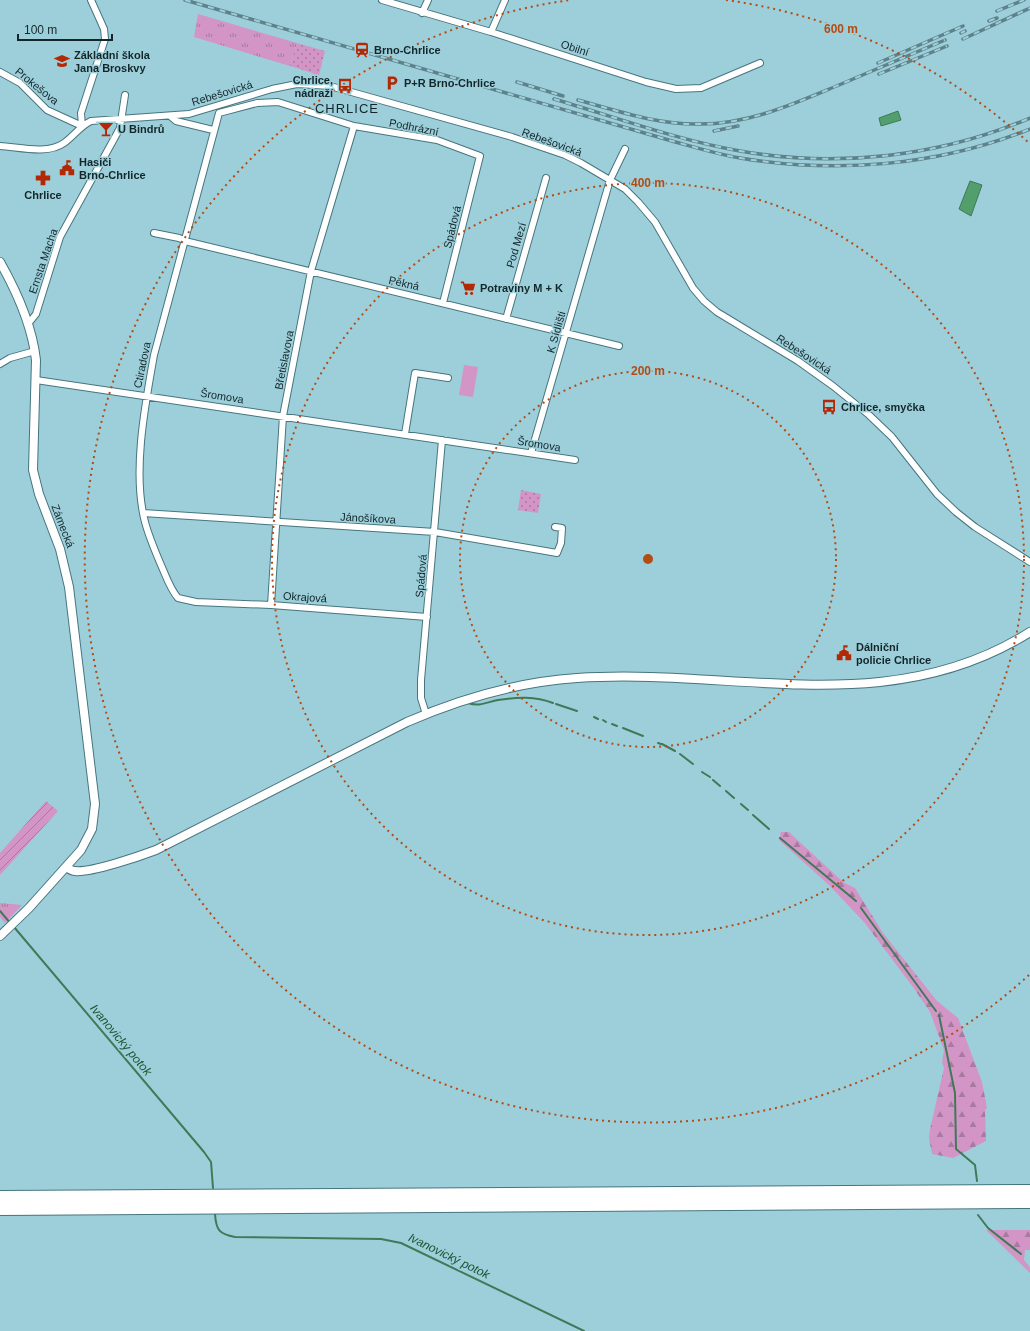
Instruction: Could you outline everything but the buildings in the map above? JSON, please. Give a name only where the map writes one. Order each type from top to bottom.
[{"type":"highway","points":[[0,1197],[1030,1190]]},
{"type":"highway","points":[[0,1209],[1030,1202]]},
{"type":"street","points":[[82,126],[81,113],[105,39],[104,29],[90,0]]},
{"type":"street","name":"Obilní","points":[[382,0],[490,32],[646,82],[676,89],[701,88],[760,63]]},
{"type":"street","points":[[422,13],[428,0]]},
{"type":"street","points":[[490,32],[505,0]]},
{"type":"street","name":"Prokešova","points":[[0,72],[20,83],[33,98],[47,110],[82,126]]},
{"type":"street","name":"Rebešovická","points":[[0,146],[51,148],[64,143],[82,126],[93,121],[170,116],[196,112],[259,92],[285,86],[308,84],[330,86],[548,149],[582,163],[632,195],[647,211],[670,246],[693,288],[704,301],[717,312],[798,360],[833,386],[869,415],[892,437],[937,494],[956,512],[975,527],[1030,562]]},
{"type":"street","name":"Ernsta Macha","points":[[28,324],[36,314],[60,237],[120,128],[120,119],[125,95]]},
{"type":"street","name":"Podhrázní","points":[[213,130],[217,116],[220,112],[257,103],[278,102],[354,126],[437,140],[480,156]]},
{"type":"street","points":[[170,116],[176,121],[213,130]]},
{"type":"street","name":"Břetislavova","points":[[271,605],[283,416],[311,271],[354,126]]},
{"type":"street","name":"Ctiradova","points":[[182,600],[175,594],[151,543],[143,513],[140,471],[146,395],[154,355],[213,130]]},
{"type":"street","name":"K Sídlišti","points":[[531,453],[610,180],[625,149]]},
{"type":"street","name":"Spádová","points":[[444,303],[480,156]]},
{"type":"street","name":"Pod Mezí","points":[[506,319],[546,178]]},
{"type":"street","name":"Pěkná","points":[[154,233],[619,346]]},
{"type":"street","name":"Zámecká","points":[[0,262],[19,301],[32,336],[35,351],[36,380],[32,455],[33,470],[39,494],[60,549],[69,587],[95,804],[94,819],[89,836],[81,850],[15,922],[0,936]]},
{"type":"street","points":[[0,364],[10,358],[35,351]]},
{"type":"street","points":[[405,434],[415,372],[448,378]]},
{"type":"street","name":"Šromova","points":[[36,380],[146,395],[575,460]]},
{"type":"street","name":"Spádová","points":[[426,714],[420,694],[442,440]]},
{"type":"street","name":"Jánošíkova","points":[[143,513],[435,532],[558,553],[561,543],[562,528],[556,527]]},
{"type":"street","name":"Okrajová","points":[[182,600],[427,617]]},
{"type":"street","points":[[66,867],[73,871],[84,870],[117,863],[156,850],[426,714],[495,690],[532,683],[578,678],[631,677],[840,685],[882,683],[929,674],[959,666],[1000,649],[1030,632]]},
{"type":"green space","points":[[198,14],[297,43],[290,66],[194,37]]},
{"type":"green space","points":[[297,43],[325,51],[319,75],[290,66]]},
{"type":"green space","points":[[464,365],[478,367],[473,397],[459,395]]},
{"type":"green space","points":[[521,490],[541,494],[538,513],[518,510]]},
{"type":"green space","points":[[46,801],[58,811],[0,875],[0,853]]},
{"type":"green space","points":[[781,832],[789,832],[843,882],[855,888],[883,933],[937,1001],[958,1018],[982,1082],[987,1108],[985,1110],[986,1141],[953,1158],[932,1154],[929,1138],[930,1129],[944,1068],[942,1062],[944,1050],[930,1012],[864,922],[829,885],[779,840]]},
{"type":"green space","points":[[0,903],[22,905],[5,923],[0,917]]},
{"type":"green space","points":[[986,1230],[1030,1230],[1030,1250],[1025,1250],[1024,1260],[1030,1267],[1030,1273]]},
{"type":"shaded area","points":[[898,111],[901,120],[881,126],[879,118]]},
{"type":"shaded area","points":[[970,181],[982,185],[971,216],[959,209]]},
{"type":"waterway","points":[[468,703],[480,704],[498,700],[519,698],[539,699],[553,703]]},
{"type":"waterway","points":[[556,704],[577,711]]},
{"type":"waterway","points":[[594,717],[598,719]]},
{"type":"waterway","points":[[612,724],[617,726]]},
{"type":"waterway","points":[[623,728],[643,736]]},
{"type":"waterway","points":[[662,744],[675,751]]},
{"type":"waterway","points":[[680,754],[693,764]]},
{"type":"waterway","points":[[702,772],[710,777]]},
{"type":"waterway","points":[[713,780],[720,786]]},
{"type":"waterway","points":[[726,791],[734,798]]},
{"type":"waterway","points":[[741,804],[748,810]]},
{"type":"waterway","points":[[753,815],[769,829]]},
{"type":"waterway","points":[[780,838],[856,901]]},
{"type":"waterway","points":[[861,908],[936,1011]]},
{"type":"waterway","name":"Ivanovický potok","points":[[0,911],[11,924]]},
{"type":"waterway","name":"Ivanovický potok","points":[[14,927],[204,1152],[211,1162],[213,1188]]},
{"type":"waterway","points":[[939,1015],[955,1093],[956,1149],[975,1165],[977,1181]]},
{"type":"waterway","name":"Ivanovický potok","points":[[215,1214],[216,1224],[219,1230],[222,1233],[235,1237],[381,1239],[401,1243],[584,1331]]},
{"type":"waterway","points":[[978,1215],[988,1228],[1021,1254]]},
{"type":"railway","points":[[185,0],[672,141],[740,158],[777,163],[813,165],[850,166],[887,163],[923,159],[960,151],[995,142],[1030,129]]},
{"type":"railway","points":[[997,11],[1024,0]]},
{"type":"railway","points":[[963,39],[1030,8]]},
{"type":"railway","points":[[989,21],[997,18]]},
{"type":"railway","points":[[878,63],[963,26]]},
{"type":"railway","points":[[961,33],[965,31]]},
{"type":"railway","points":[[578,100],[653,120],[684,124],[736,121],[788,106],[945,40]]},
{"type":"railway","points":[[879,74],[947,46]]},
{"type":"railway","points":[[517,82],[563,96]]},
{"type":"railway","points":[[554,99],[693,141],[740,151],[777,156],[813,158],[887,156],[924,150],[960,142],[1030,118]]},
{"type":"railway","points":[[714,131],[738,126]]},
{"type":"place","name":"Brno-Chrlice","points":[[362,50]]},
{"type":"place","name":"Základní škola Jana Broskvy","points":[[62,61]]},
{"type":"place","name":"P+R Brno-Chrlice","points":[[392,83]]},
{"type":"place","name":"Chrlice, nádraží","points":[[345,86]]},
{"type":"place","name":"U Bindrů","points":[[106,129]]},
{"type":"place","name":"Hasiči Brno-Chrlice","points":[[67,168]]},
{"type":"place","name":"Chrlice","points":[[43,178]]},
{"type":"place","name":"Potraviny M + K","points":[[468,288]]},
{"type":"place","name":"Chrlice, smyčka","points":[[829,407]]},
{"type":"place","name":"Dálniční policie Chrlice","points":[[844,653]]},
{"type":"district","name":"CHRLICE","points":[[347,108]]}]
